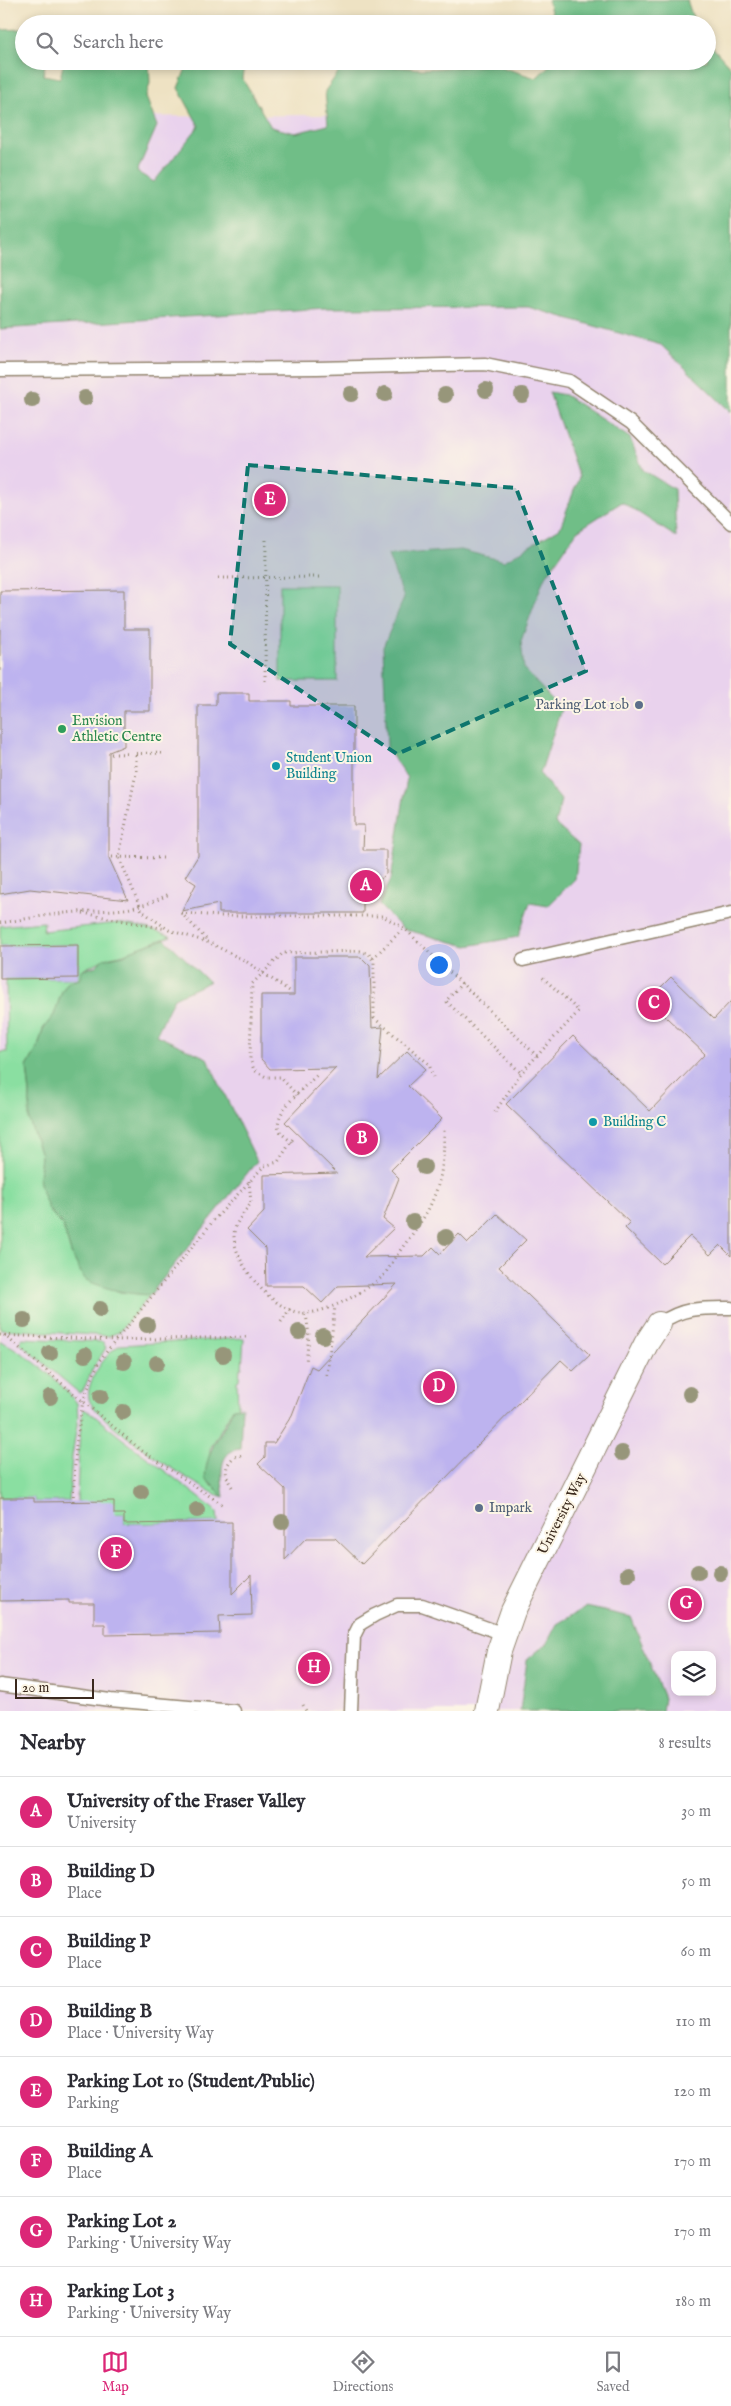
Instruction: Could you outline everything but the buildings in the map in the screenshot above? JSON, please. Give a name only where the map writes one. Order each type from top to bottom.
[{"type":"street","name":"University Way","points":[[487,1711],[492,1680],[504,1634],[525,1587],[646,1344],[659,1324]]},
{"type":"lane","points":[[0,370],[307,368],[485,364],[569,381],[631,423],[731,523]]},
{"type":"lane","points":[[523,960],[731,913]]},
{"type":"lane","points":[[659,1324],[674,1313],[691,1310],[731,1308]]},
{"type":"lane","points":[[351,1711],[354,1636],[360,1624],[375,1615],[397,1605],[422,1605],[504,1634]]},
{"type":"lane","points":[[0,1685],[110,1700],[234,1711]]},
{"type":"path","points":[[265,681],[266,539]]},
{"type":"path","points":[[218,578],[320,577]]},
{"type":"path","points":[[111,754],[166,753]]},
{"type":"path","points":[[136,755],[136,773],[119,857],[142,911],[169,930]]},
{"type":"path","points":[[112,857],[165,858]]},
{"type":"path","points":[[0,923],[76,912],[140,907],[171,894]]},
{"type":"path","points":[[76,912],[169,930],[210,943],[265,973],[291,992]]},
{"type":"path","points":[[210,943],[180,913],[219,916],[383,916],[404,928],[538,1056]]},
{"type":"path","points":[[373,958],[404,928]]},
{"type":"path","points":[[297,1095],[280,1077],[266,1077],[254,1070],[250,1059],[252,984],[283,953],[360,951],[369,954],[373,958],[374,1018],[429,1064],[433,1077]]},
{"type":"path","points":[[495,1112],[521,1073],[579,1011],[523,960]]},
{"type":"path","points":[[462,983],[446,1000],[521,1073]]},
{"type":"path","points":[[292,1142],[280,1131],[278,1121],[281,1112],[317,1075]]},
{"type":"path","points":[[249,1181],[251,1203],[238,1220],[234,1236],[238,1255],[252,1278],[277,1304],[306,1314],[335,1306],[383,1276],[428,1211],[440,1177],[444,1130]]},
{"type":"path","points":[[73,1502],[76,1445],[83,1401],[99,1361],[249,1181],[264,1166],[278,1162],[294,1137]]},
{"type":"path","points":[[327,1375],[335,1306]]},
{"type":"path","points":[[281,1322],[290,1309]]},
{"type":"path","points":[[306,1314],[309,1335],[306,1363]]},
{"type":"path","points":[[2,1335],[115,1340],[248,1337]]},
{"type":"path","points":[[2,1335],[140,1450],[223,1505]]},
{"type":"path","points":[[232,1487],[226,1476],[226,1467],[234,1457],[243,1455]]},
{"type":"path","points":[[303,1705],[306,1711]]},
{"type":"highlighted area","points":[[248,465],[516,488],[586,671],[397,754],[230,644]]},
{"type":"shaded area","points":[[731,111],[731,1711],[0,1711],[0,118]]},
{"type":"green space","points":[[548,0],[687,0],[692,15],[552,15]]},
{"type":"green space","points":[[15,29],[15,70],[44,70],[43,75],[60,78],[62,70],[149,70],[150,83],[146,97],[157,126],[137,172],[154,182],[199,126],[178,88],[185,70],[243,70],[242,78],[271,127],[295,133],[328,125],[325,91],[340,70],[511,70],[536,78],[544,70],[716,70],[716,51],[731,68],[731,412],[661,345],[528,307],[326,308],[0,329],[0,30]]},
{"type":"green space","points":[[549,392],[565,395],[630,438],[643,470],[674,489],[676,537],[622,502],[577,531],[543,581],[521,641],[524,669],[561,709],[540,774],[561,800],[555,824],[579,845],[575,879],[548,906],[530,903],[518,937],[467,946],[403,929],[379,905],[391,879],[407,778],[387,748],[383,647],[404,598],[388,555],[461,550],[504,561],[560,528],[579,477]]},
{"type":"green space","points":[[280,585],[337,585],[337,681],[280,681]]},
{"type":"green space","points":[[44,922],[43,931],[118,923],[146,928],[171,936],[123,954],[105,958],[84,968],[80,979],[68,982],[62,991],[54,1015],[43,1029],[38,1047],[27,1067],[30,1093],[29,1120],[41,1155],[39,1178],[49,1210],[63,1226],[71,1253],[84,1278],[120,1292],[150,1295],[119,1332],[109,1336],[0,1329],[0,1052],[7,1052],[6,979],[78,978],[78,945],[0,946],[0,926]]},
{"type":"green space","points":[[165,939],[209,982],[174,998],[156,1035],[207,1058],[257,1161],[150,1295],[116,1290],[84,1279],[71,1253],[63,1226],[49,1210],[42,1193],[39,1178],[41,1155],[29,1120],[30,1093],[27,1067],[38,1047],[43,1029],[54,1015],[62,991],[68,982],[80,979],[81,970],[96,966],[103,959],[124,955],[130,951]]},
{"type":"green space","points":[[22,1338],[103,1342],[106,1348],[93,1368],[83,1391],[79,1393],[20,1343]]},
{"type":"green space","points":[[244,1338],[242,1368],[240,1368],[239,1380],[237,1381],[238,1407],[233,1408],[210,1449],[209,1483],[221,1493],[221,1496],[209,1491],[171,1468],[127,1437],[95,1409],[89,1399],[90,1385],[93,1377],[103,1361],[120,1345]]},
{"type":"green space","points":[[0,1341],[19,1351],[42,1368],[77,1403],[78,1418],[72,1457],[69,1501],[34,1502],[34,1498],[0,1498]]},
{"type":"green space","points":[[242,1407],[240,1449],[232,1451],[227,1455],[222,1467],[224,1497],[205,1478],[206,1467],[212,1448],[233,1408]]},
{"type":"green space","points":[[83,1409],[90,1412],[217,1512],[218,1522],[124,1524],[124,1514],[114,1514],[77,1501],[79,1445]]},
{"type":"green space","points":[[586,1607],[631,1617],[664,1698],[662,1711],[520,1711],[527,1660],[547,1643],[557,1624]]},
{"type":"place","name":"Parking Lot 10 (Student/Public)","points":[[270,500]]},
{"type":"place","name":"Parking Lot 10b","points":[[639,705]]},
{"type":"place","name":"Envision Athletic Centre","points":[[62,729]]},
{"type":"place","name":"Student Union Building","points":[[276,766]]},
{"type":"place","name":"University of the Fraser Valley","points":[[366,886]]},
{"type":"place","name":"Building P","points":[[654,1004]]},
{"type":"place","name":"Building C","points":[[593,1122]]},
{"type":"place","name":"Building D","points":[[362,1139]]},
{"type":"place","name":"Building B","points":[[439,1387]]},
{"type":"place","name":"Impark","points":[[479,1508]]},
{"type":"place","name":"Building A","points":[[116,1553]]},
{"type":"place","name":"Parking Lot 2","points":[[686,1604]]},
{"type":"place","name":"Parking Lot 3","points":[[314,1668]]}]
